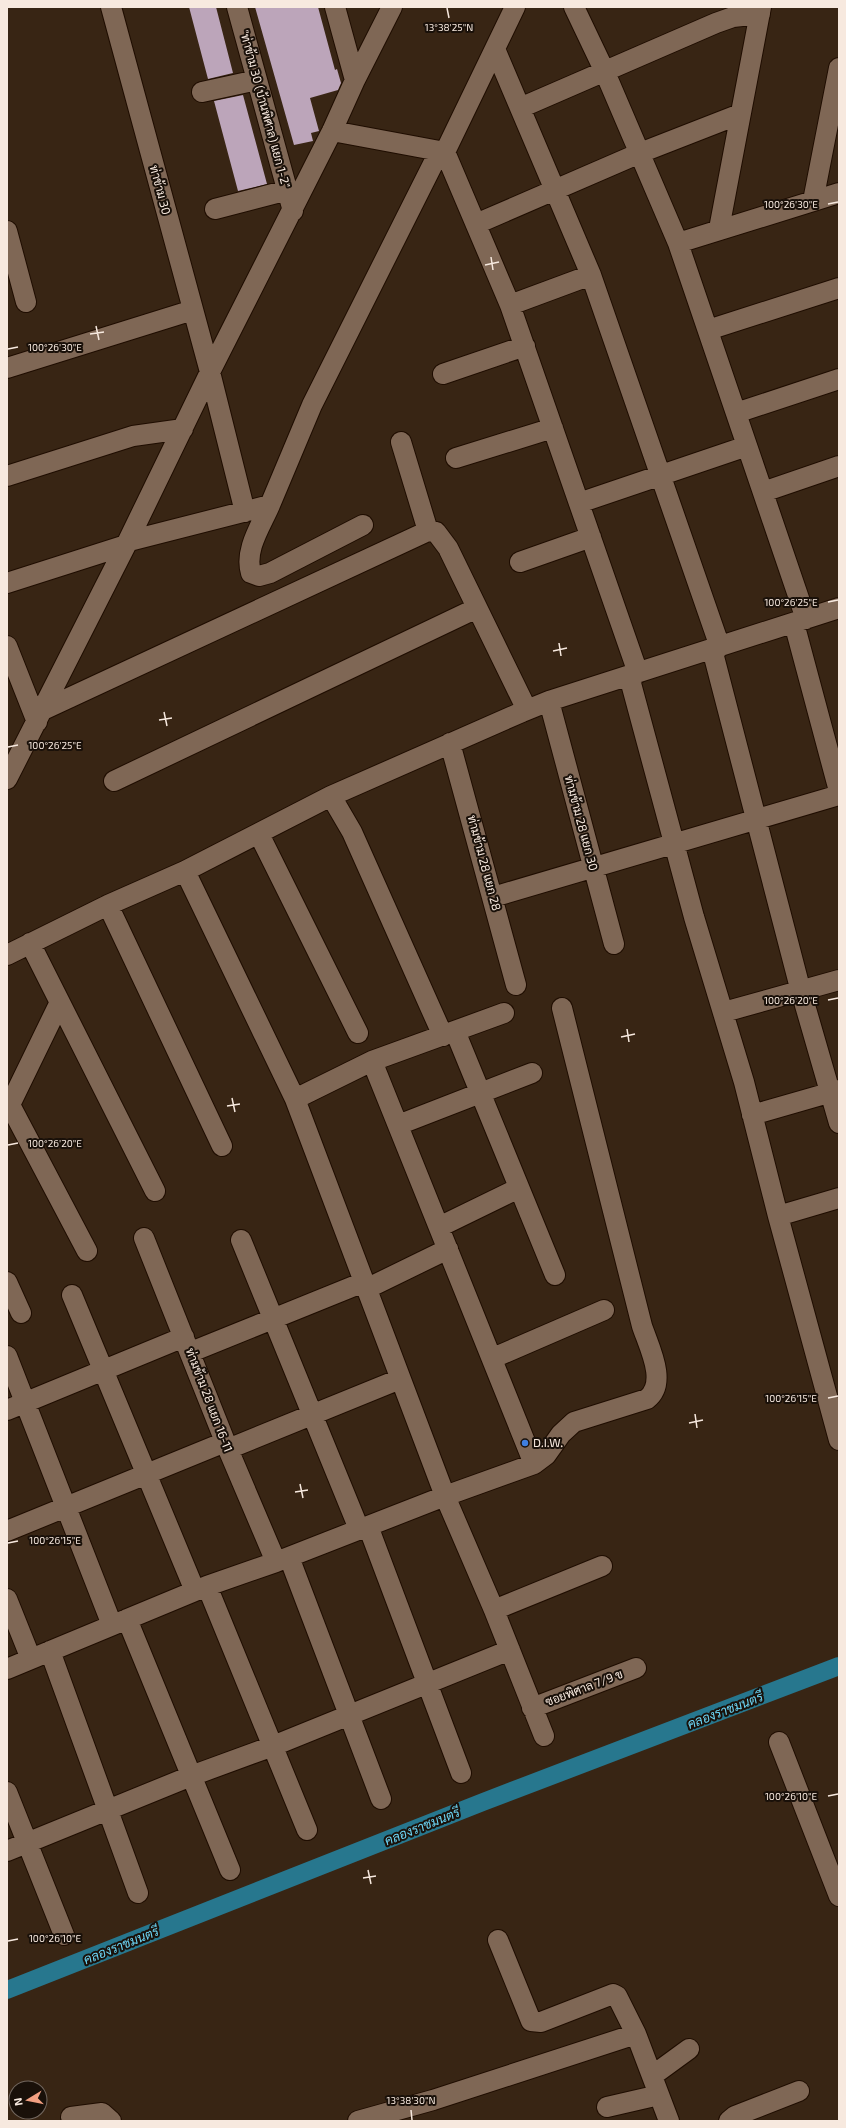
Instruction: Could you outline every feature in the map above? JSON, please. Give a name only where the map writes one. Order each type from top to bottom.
[{"type":"street","name":"ท่าข้าม 30","points":[[111,7],[210,372],[245,512]]},
{"type":"street","name":"\"ท่าข้าม 30 (บ้านพิศาล) แยก 1-2\"","points":[[237,7],[293,211]]},
{"type":"street","points":[[335,7],[355,80]]},
{"type":"street","points":[[7,779],[128,543],[210,372],[293,211],[355,80],[392,7]]},
{"type":"street","points":[[363,524],[270,572],[259,576],[251,573],[248,562],[250,552],[312,405],[495,49],[515,7]]},
{"type":"street","points":[[574,7],[604,70],[678,243],[763,492],[800,621],[839,791]]},
{"type":"street","points":[[520,108],[604,70],[716,23],[733,17],[760,11],[719,229]]},
{"type":"street","points":[[495,49],[591,275],[662,476],[716,648],[756,818],[801,990],[835,1091],[839,1123]]},
{"type":"street","points":[[813,200],[839,68]]},
{"type":"street","points":[[202,92],[257,80]]},
{"type":"street","points":[[476,224],[555,188],[740,114]]},
{"type":"street","points":[[332,131],[442,152]]},
{"type":"street","points":[[442,152],[476,224],[510,305],[591,537],[634,674],[674,843],[694,917],[724,1012],[778,1216],[836,1416],[839,1440]]},
{"type":"street","points":[[215,209],[288,190]]},
{"type":"street","points":[[678,243],[719,229],[839,193]]},
{"type":"street","points":[[8,241],[26,302]]},
{"type":"street","points":[[510,305],[591,275]]},
{"type":"street","points":[[708,330],[839,288]]},
{"type":"street","points":[[7,368],[193,310]]},
{"type":"street","points":[[443,374],[525,346]]},
{"type":"street","points":[[736,413],[839,378]]},
{"type":"street","points":[[456,458],[553,428]]},
{"type":"street","points":[[7,476],[133,436],[183,429]]},
{"type":"street","points":[[401,442],[428,531]]},
{"type":"street","points":[[579,503],[747,446]]},
{"type":"street","points":[[763,492],[839,466]]},
{"type":"street","points":[[7,583],[128,543],[270,505]]},
{"type":"street","points":[[40,716],[428,531],[436,532],[442,537],[527,710]]},
{"type":"street","points":[[520,562],[591,537]]},
{"type":"street","points":[[114,781],[478,608]]},
{"type":"street","points":[[7,955],[108,905],[185,871],[260,834],[331,796],[527,710],[549,701],[839,608]]},
{"type":"street","points":[[7,646],[40,716]]},
{"type":"street","name":"ท่ามข้าม 28 แยก 30","points":[[549,701],[614,944]]},
{"type":"street","name":"ท่ามข้าม 28 แยก 28","points":[[450,743],[516,985]]},
{"type":"street","points":[[493,897],[756,818],[839,795]]},
{"type":"street","points":[[331,796],[352,832],[480,1094],[555,1275]]},
{"type":"street","points":[[260,834],[358,1033]]},
{"type":"street","points":[[185,871],[294,1099],[445,1496],[494,1610],[544,1736]]},
{"type":"street","points":[[108,905],[222,1146]]},
{"type":"street","points":[[30,943],[59,1004],[155,1191]]},
{"type":"street","points":[[724,1012],[839,980]]},
{"type":"street","points":[[59,1004],[9,1108],[88,1251]]},
{"type":"street","points":[[7,1669],[201,1589],[445,1496],[534,1464],[546,1454],[561,1434],[574,1422],[647,1399],[654,1394],[658,1384],[656,1373],[635,1297],[562,1008]]},
{"type":"street","points":[[294,1099],[372,1061],[504,1013]]},
{"type":"street","points":[[372,1061],[493,1358],[534,1464]]},
{"type":"street","points":[[398,1126],[532,1073]]},
{"type":"street","points":[[752,1115],[835,1091]]},
{"type":"street","points":[[440,1227],[519,1188]]},
{"type":"street","points":[[778,1216],[839,1198]]},
{"type":"street","name":"ท่ามข้าม 28 แยก 16-11","points":[[144,1238],[226,1445],[283,1559],[349,1714],[381,1799]]},
{"type":"street","points":[[241,1240],[313,1415],[364,1527],[428,1684],[461,1773]]},
{"type":"street","points":[[16,1407],[103,1371],[273,1320],[365,1286],[448,1249]]},
{"type":"street","points":[[7,1282],[21,1313]]},
{"type":"street","points":[[72,1294],[146,1473],[273,1746],[307,1830]]},
{"type":"street","points":[[493,1358],[604,1310]]},
{"type":"street","points":[[7,1356],[16,1407],[66,1507],[120,1622],[191,1776],[230,1870]]},
{"type":"street","points":[[7,1531],[146,1473],[313,1415],[400,1379]]},
{"type":"street","points":[[494,1610],[602,1566]]},
{"type":"street","points":[[7,1599],[31,1660]]},
{"type":"street","points":[[7,1851],[109,1811],[191,1776],[273,1746],[510,1650]]},
{"type":"street","points":[[50,1651],[138,1893]]},
{"type":"street","name":"ซอยพิศาล 7/9 ข","points":[[532,1708],[636,1668]]},
{"type":"street","points":[[779,1742],[839,1896]]},
{"type":"street","points":[[7,1792],[64,1935]]},
{"type":"street","points":[[498,1940],[531,2021],[541,2022],[612,1994],[617,1996],[636,2034],[669,2121]]},
{"type":"street","points":[[358,2121],[433,2100],[636,2034]]},
{"type":"street","points":[[652,2076],[689,2049]]},
{"type":"street","points":[[730,2121],[735,2116],[799,2091]]},
{"type":"street","points":[[607,2108],[659,2095]]},
{"type":"street","points":[[72,2117],[102,2113],[111,2121]]},
{"type":"building","points":[[189,7],[216,7],[233,73],[208,79]]},
{"type":"building","points":[[255,7],[318,7],[335,70],[337,69],[341,83],[338,90],[310,98],[319,131],[311,133],[313,141],[294,145]]},
{"type":"building","points":[[243,95],[267,184],[238,191],[214,101]]},
{"type":"waterway","name":"คลองราชมนตรี","points":[[7,1990],[483,1802],[839,1666]]},
{"type":"place","name":"D.I.W.","points":[[525,1443]]}]
